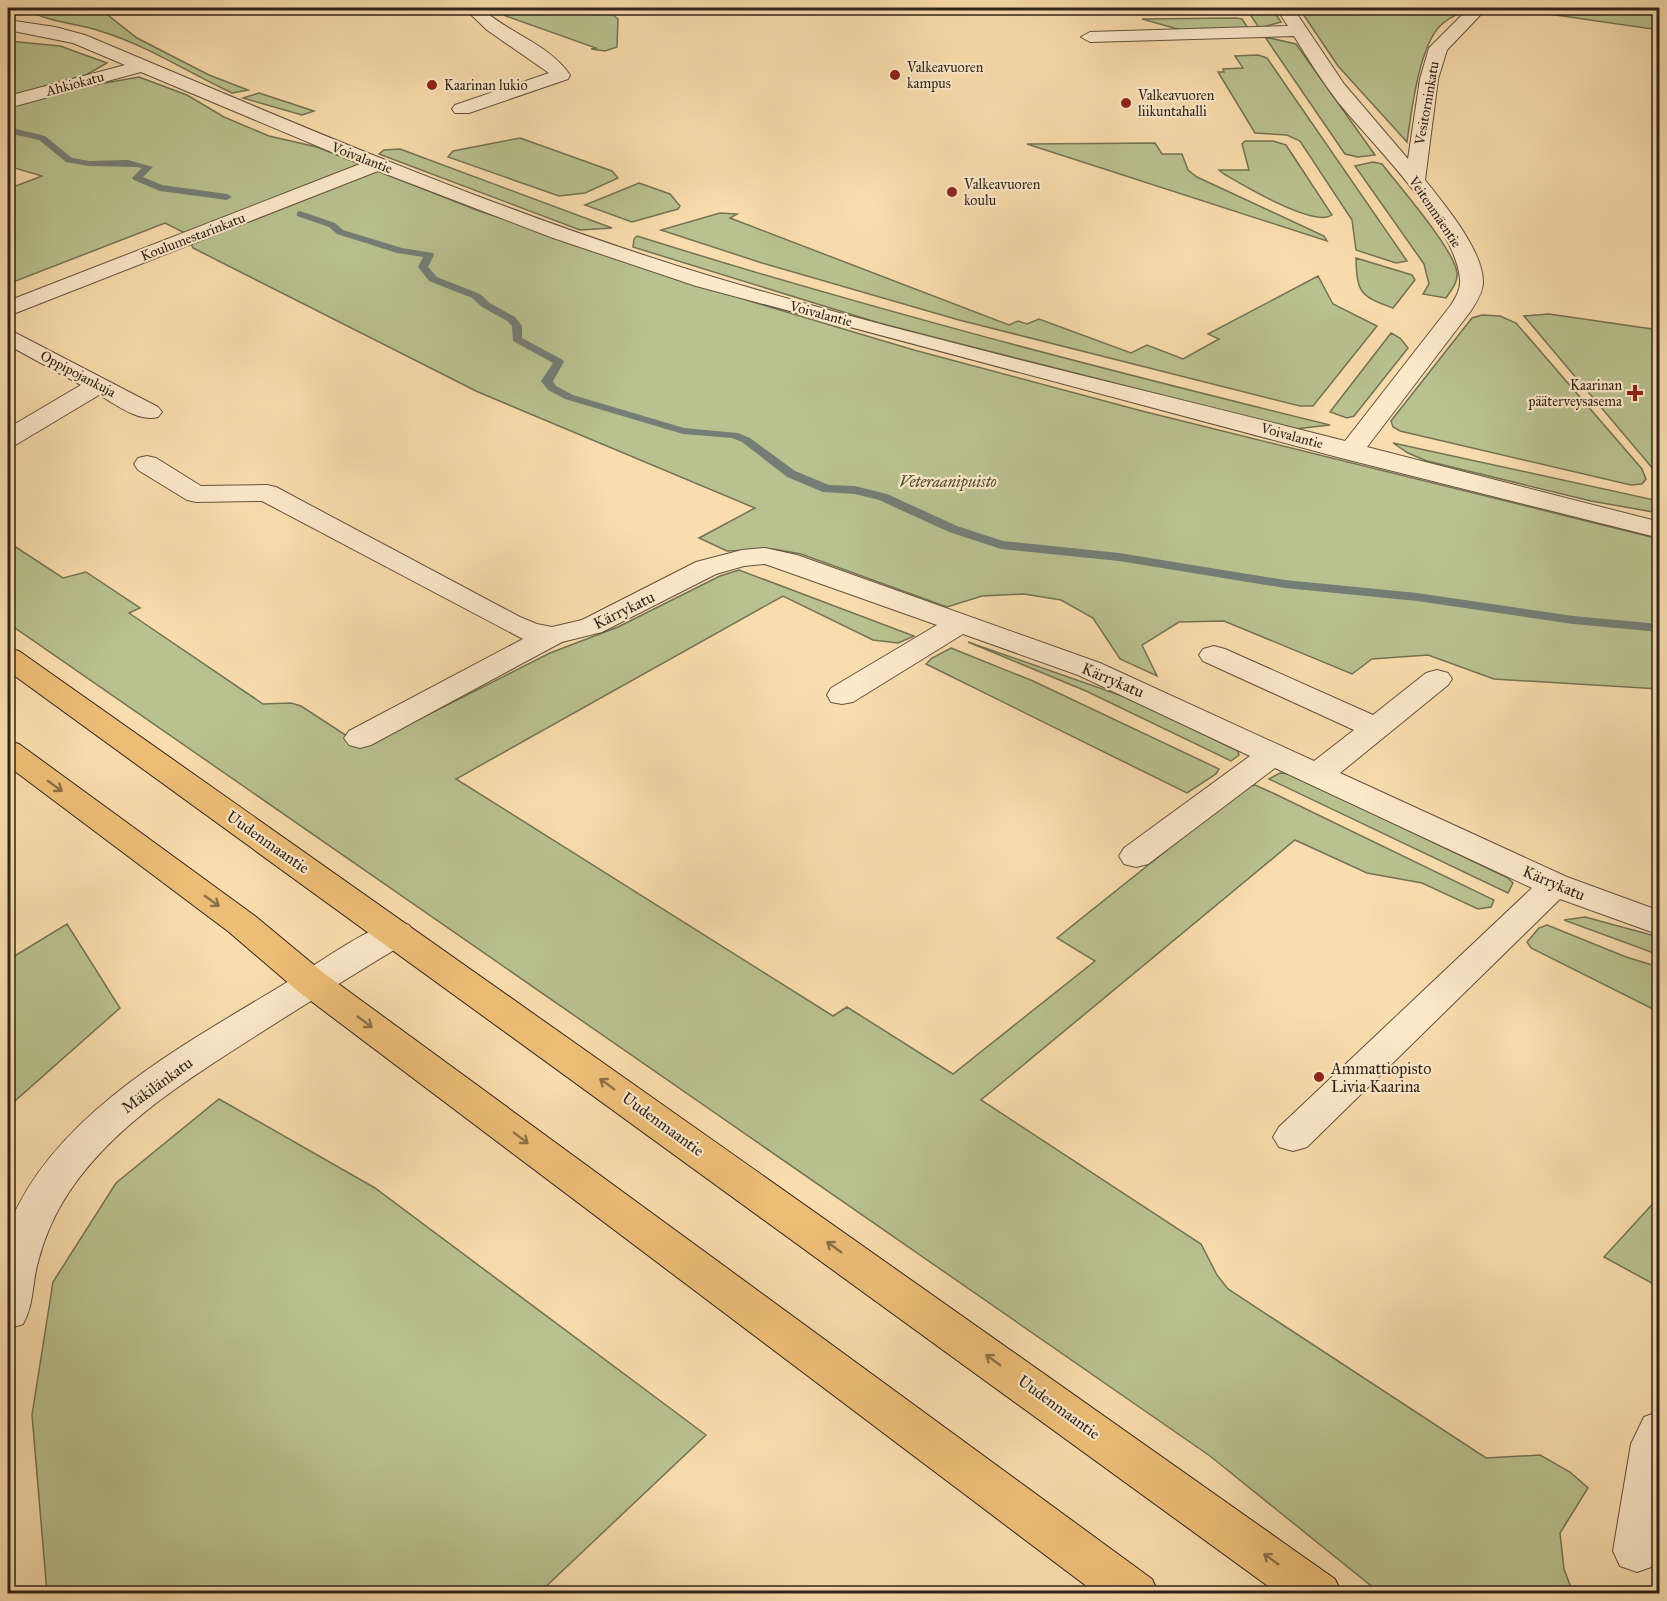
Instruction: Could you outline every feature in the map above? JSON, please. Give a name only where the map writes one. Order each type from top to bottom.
[{"type":"main road","name":"Uudenmaantie","points":[[8,657],[1318,1593]]},
{"type":"main road","points":[[8,751],[242,924],[312,983],[1135,1593]]},
{"type":"street","points":[[462,109],[561,75],[550,63],[498,29],[472,8]]},
{"type":"street","name":"Veitenmäentie","points":[[1285,8],[1344,96],[1414,180],[1461,249],[1472,279],[1472,288],[1462,307],[1350,452]]},
{"type":"street","name":"Vesitorninkatu","points":[[1414,180],[1429,80],[1438,48],[1478,8]]},
{"type":"street","name":"Voivalantie","points":[[8,25],[55,32],[79,39],[282,127],[561,233],[704,281],[1350,452],[1659,530]]},
{"type":"street","points":[[1090,37],[1301,31]]},
{"type":"street","name":"Ahkiokatu","points":[[8,102],[143,66]]},
{"type":"street","name":"Koulumestarinkatu","points":[[8,309],[379,164]]},
{"type":"street","name":"Oppipojankuja","points":[[8,336],[149,412]]},
{"type":"street","points":[[8,439],[99,385]]},
{"type":"street","name":"Kärrykatu","points":[[147,464],[196,494],[267,493],[510,623],[529,632],[552,636]]},
{"type":"street","name":"Kärrykatu","points":[[360,738],[552,636],[592,626],[721,562],[765,556],[787,561],[1099,673],[1555,885],[1659,924]]},
{"type":"street","points":[[842,695],[960,623]]},
{"type":"street","points":[[1214,655],[1376,728]]},
{"type":"street","points":[[1317,775],[1437,679]]},
{"type":"street","points":[[1136,856],[1272,754]]},
{"type":"street","points":[[1293,1137],[1555,885]]},
{"type":"street","name":"Mäkilänkatu","points":[[8,1312],[9,1290],[23,1236],[40,1202],[67,1162],[109,1121],[169,1073],[396,933]]},
{"type":"street","points":[[1637,1551],[1654,1444],[1659,1430]]},
{"type":"green space","points":[[25,8],[99,8],[137,38],[209,75],[248,90],[232,93],[120,38],[94,29],[43,17]]},
{"type":"green space","points":[[492,8],[604,8],[618,19],[617,47],[605,51],[591,49],[596,48],[506,16]]},
{"type":"green space","points":[[1246,8],[1273,10],[1281,22],[1259,28]]},
{"type":"green space","points":[[1299,8],[1469,8],[1441,25],[1433,35],[1417,80],[1407,142],[1338,66]]},
{"type":"green space","points":[[1507,8],[1659,8],[1659,30]]},
{"type":"green space","points":[[1142,19],[1242,19],[1248,28],[1181,30]]},
{"type":"green space","points":[[1265,37],[1296,44],[1375,155],[1358,157],[1345,154]]},
{"type":"green space","points":[[8,41],[60,46],[107,63],[86,75],[8,97]]},
{"type":"green space","points":[[1258,55],[1267,58],[1407,261],[1396,263],[1356,250],[1352,220],[1300,141],[1287,135],[1255,133],[1218,72],[1224,72],[1223,69],[1243,68],[1235,56]]},
{"type":"green space","name":"Veteraanipuisto","points":[[139,77],[187,95],[224,117],[269,136],[317,147],[479,211],[753,302],[914,350],[1142,411],[1659,539],[1659,689],[1494,679],[1428,655],[1372,659],[1352,674],[1224,621],[1179,622],[1142,645],[1157,676],[1120,659],[1093,618],[1061,600],[1024,594],[982,596],[947,607],[801,554],[773,549],[727,551],[699,538],[755,508],[478,392],[193,248],[185,233],[165,223],[8,284],[8,186],[13,187],[42,176],[8,166],[8,107],[71,89]]},
{"type":"green space","points":[[259,93],[314,111],[302,115],[243,98]]},
{"type":"green space","points":[[520,138],[612,171],[618,178],[585,193],[559,196],[448,157],[453,151]]},
{"type":"green space","points":[[1245,141],[1273,141],[1286,145],[1332,215],[1310,216],[1295,211],[1278,204],[1219,170],[1249,170],[1242,144]]},
{"type":"green space","points":[[1155,143],[1162,154],[1182,154],[1188,170],[1197,177],[1324,236],[1327,241],[1027,144]]},
{"type":"green space","points":[[400,149],[612,228],[580,230],[379,154],[384,150]]},
{"type":"green space","points":[[1373,162],[1382,164],[1447,249],[1457,273],[1454,286],[1446,298],[1423,294],[1429,284],[1424,264],[1355,166]]},
{"type":"green space","points":[[639,183],[670,194],[680,206],[678,209],[632,222],[585,205]]},
{"type":"green space","points":[[720,213],[737,214],[730,218],[1009,325],[1018,321],[1027,324],[1039,319],[1131,353],[1147,345],[1183,359],[1219,339],[1208,334],[1318,276],[1333,304],[1377,326],[1313,406],[1300,406],[959,320],[762,263],[661,230]]},
{"type":"green space","points":[[637,236],[809,288],[982,336],[1330,425],[1295,429],[879,323],[633,247]]},
{"type":"green space","points":[[1356,258],[1412,275],[1415,280],[1393,308],[1382,304],[1367,296],[1359,286]]},
{"type":"green space","name":"Kaarinan pääterveysasema","points":[[1549,314],[1659,330],[1659,476],[1524,316]]},
{"type":"green space","points":[[1482,315],[1500,316],[1516,323],[1642,469],[1646,479],[1642,484],[1631,485],[1400,431],[1393,427],[1391,421],[1472,318]]},
{"type":"green space","points":[[1391,333],[1400,338],[1408,348],[1354,416],[1347,418],[1330,412]]},
{"type":"green space","points":[[1393,443],[1659,501],[1659,513],[1591,501],[1427,461],[1408,453]]},
{"type":"green space","points":[[8,542],[63,578],[86,572],[140,608],[129,613],[263,704],[291,703],[301,706],[353,740],[378,740],[550,653],[618,627],[720,576],[739,570],[914,636],[898,643],[873,640],[783,596],[456,779],[833,1016],[847,1007],[953,1074],[1095,961],[1057,938],[1246,787],[1255,785],[1275,794],[1494,900],[1491,907],[1478,909],[1422,883],[1367,873],[1295,840],[981,1100],[1201,1244],[1217,1275],[1228,1289],[1486,1458],[1540,1455],[1570,1472],[1588,1488],[1560,1533],[1564,1569],[1573,1593],[1380,1593],[1210,1456],[8,623]]},
{"type":"green space","points":[[968,642],[1131,699],[1238,751],[1239,755],[1231,761],[1086,691]]},
{"type":"green space","points":[[951,648],[1033,681],[1219,769],[1216,774],[1187,793],[926,664],[932,658]]},
{"type":"green space","points":[[1280,773],[1290,774],[1508,878],[1513,883],[1508,893],[1269,779]]},
{"type":"green space","points":[[1585,917],[1659,937],[1659,955],[1564,920]]},
{"type":"green space","points":[[67,924],[120,1008],[8,1107],[8,960]]},
{"type":"green space","points":[[1547,925],[1626,957],[1659,967],[1659,1012],[1531,948],[1527,942],[1539,928]]},
{"type":"green space","points":[[219,1099],[375,1188],[706,1435],[539,1593],[47,1593],[32,1415],[53,1282],[116,1183]]},
{"type":"green space","points":[[1659,1197],[1659,1287],[1604,1257]]},
{"type":"waterway","points":[[8,130],[25,132],[42,138],[61,156],[69,160],[89,163],[128,163],[148,167],[137,178],[160,188],[227,197]]},
{"type":"waterway","points":[[300,214],[332,225],[340,232],[401,251],[429,255],[423,267],[433,279],[476,296],[486,305],[511,319],[517,326],[517,339],[559,362],[547,381],[552,388],[569,397],[683,431],[734,435],[746,440],[791,474],[827,489],[855,490],[883,497],[953,529],[1001,545],[1119,557],[1285,584],[1417,597],[1573,620],[1660,628]]},
{"type":"place","name":"Valkeavuoren kampus","points":[[895,75]]},
{"type":"place","name":"Kaarinan lukio","points":[[432,85]]},
{"type":"place","name":"Valkeavuoren liikuntahalli","points":[[1126,103]]},
{"type":"place","name":"Valkeavuoren koulu","points":[[952,192]]},
{"type":"place","name":"Kaarinan pääterveysasema","points":[[1635,393]]},
{"type":"place","name":"Ammattiopisto Livia Kaarina","points":[[1319,1077]]}]
